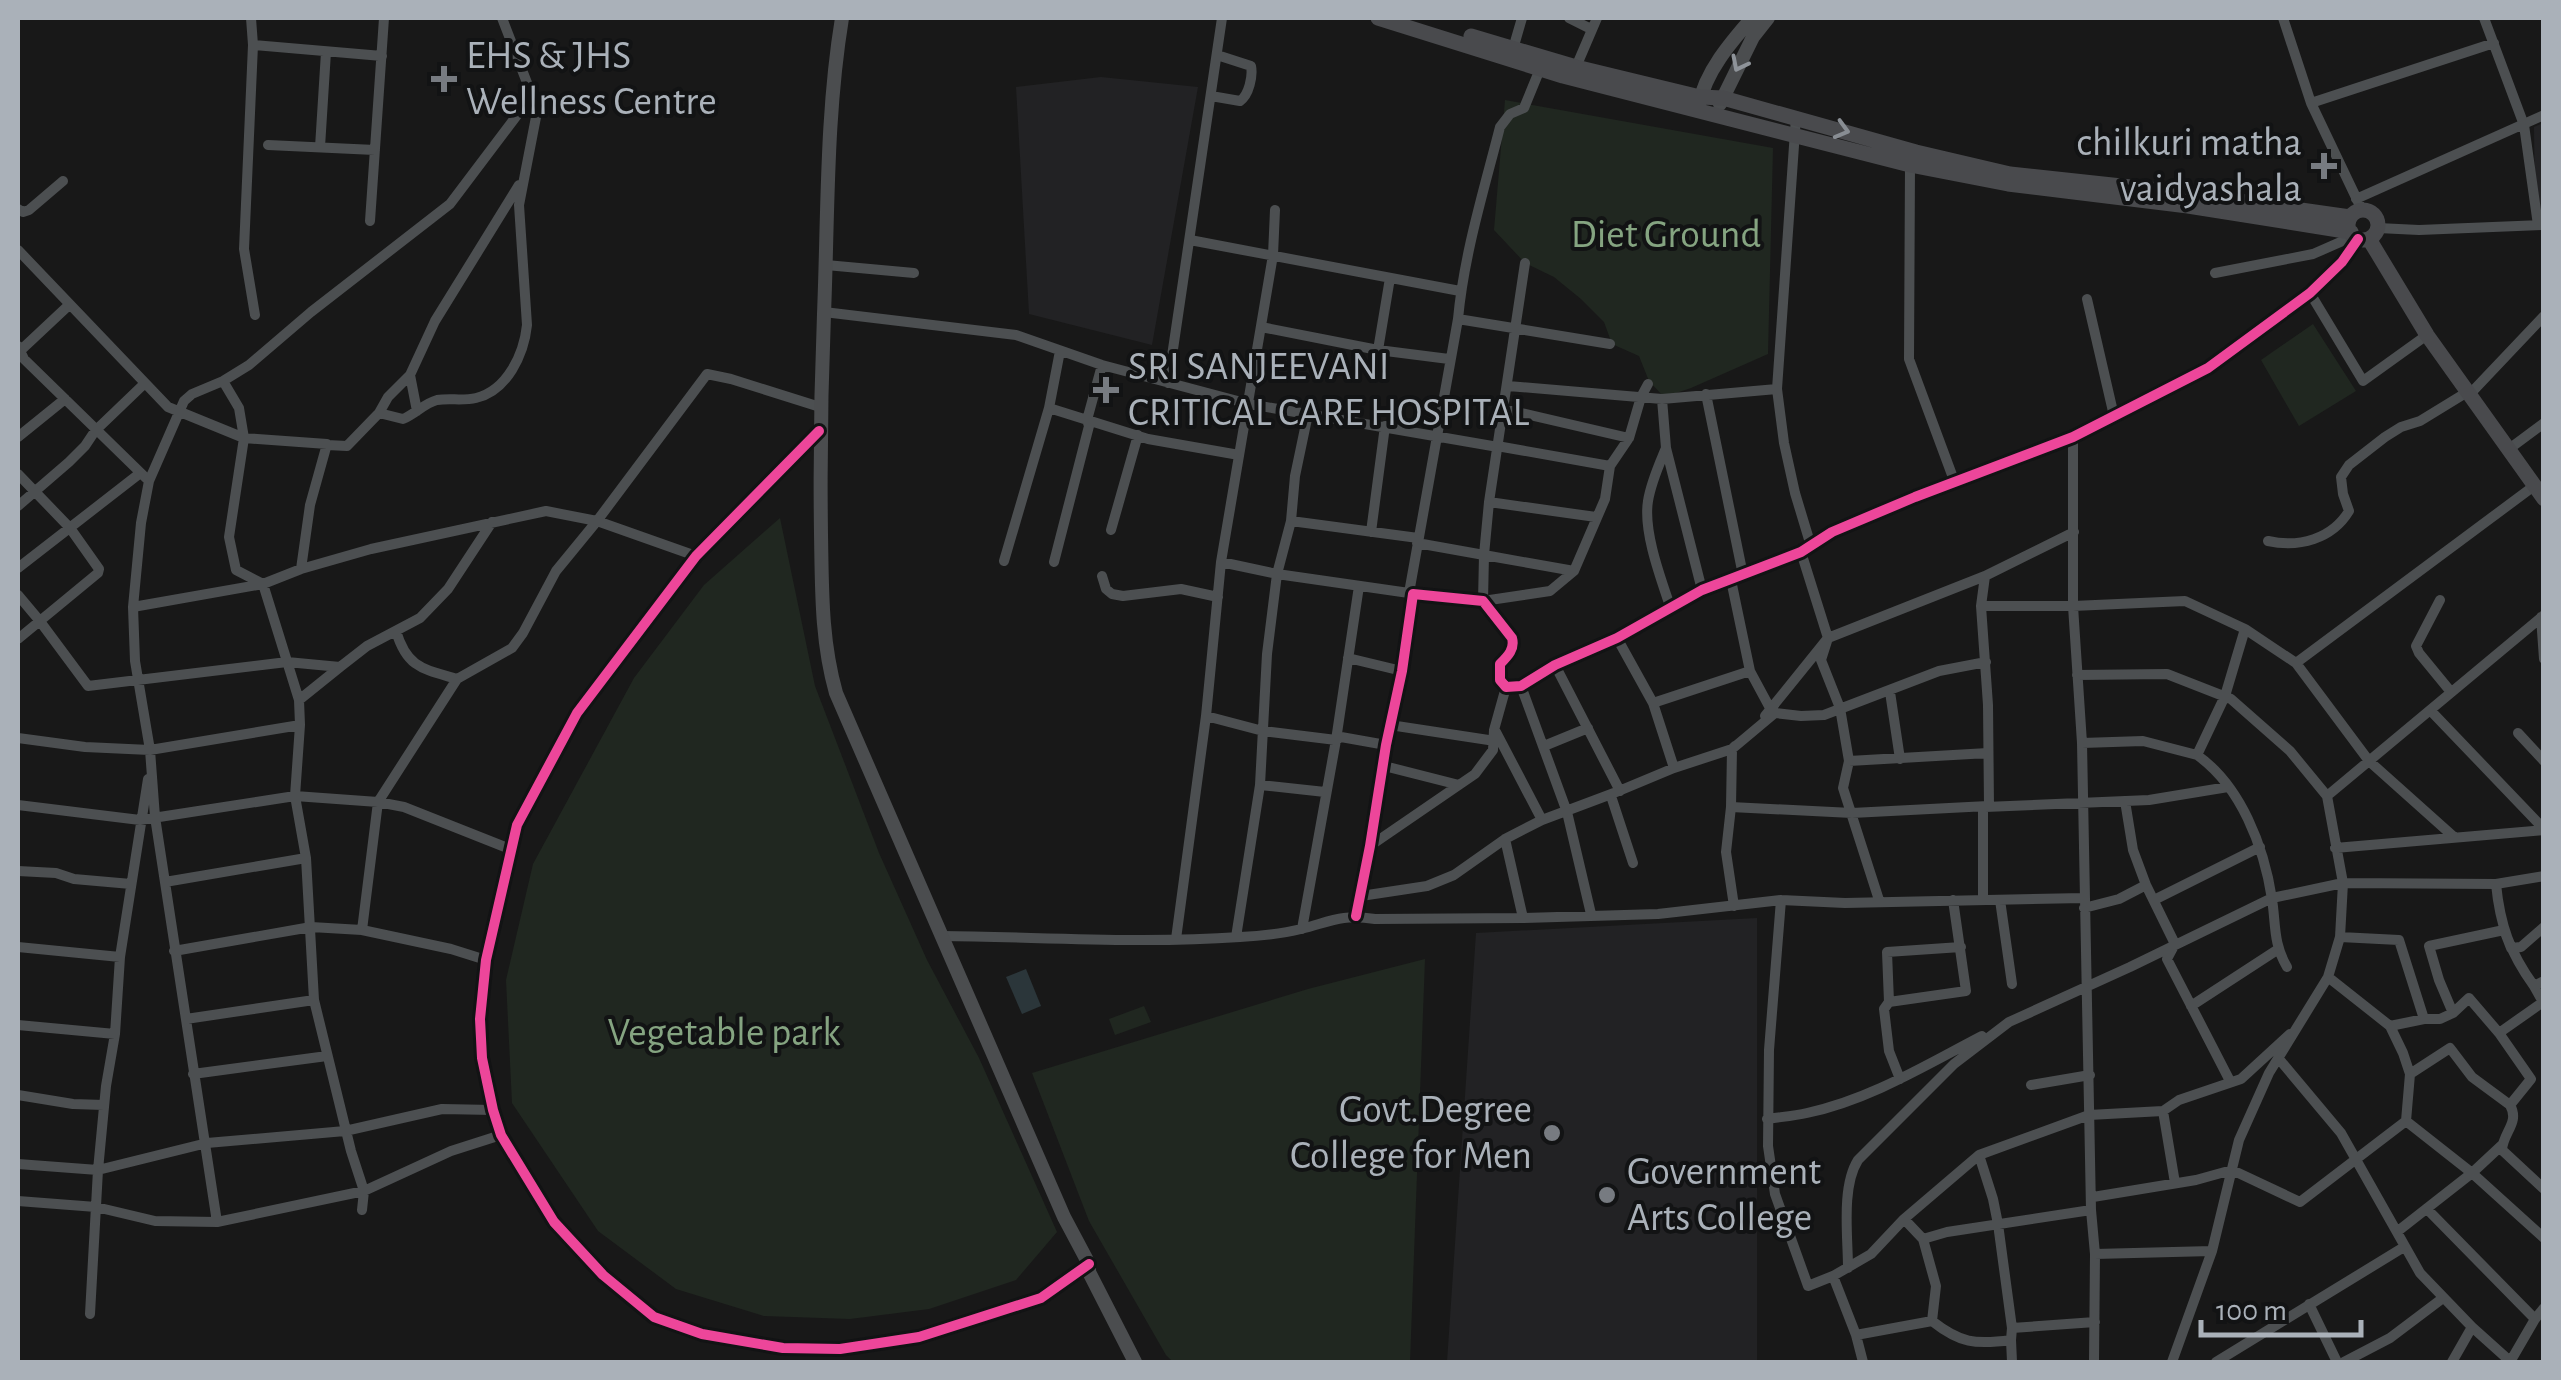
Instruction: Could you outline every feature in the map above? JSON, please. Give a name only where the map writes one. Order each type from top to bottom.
[{"type":"main road","points":[[831,18],[835,65]]},
{"type":"main road","points":[[842,18],[835,65],[819,431],[822,621],[827,660],[836,692],[1064,1217],[1136,1362]]},
{"type":"main road","points":[[1378,18],[1540,68],[1699,104],[1722,98],[2010,174],[2177,192],[2360,225],[2427,335],[2539,492]]},
{"type":"main road","points":[[1410,18],[1699,104],[1716,115],[1910,165],[2008,184],[2360,225]]},
{"type":"main road","points":[[1699,104],[1731,42],[1752,18]]},
{"type":"main road","points":[[1716,115],[1753,38],[1768,18]]},
{"type":"street","points":[[250,18],[253,45],[244,249],[255,315]]},
{"type":"street","points":[[370,221],[384,18]]},
{"type":"street","points":[[379,413],[403,419],[433,401],[482,396],[504,380],[524,342],[527,325],[519,206],[537,112],[502,18]]},
{"type":"street","points":[[1168,382],[1222,18]]},
{"type":"street","points":[[1513,49],[1522,18]]},
{"type":"street","points":[[1569,18],[1591,28]]},
{"type":"street","points":[[1576,67],[1598,18]]},
{"type":"street","points":[[1506,687],[1520,686],[1702,590],[1806,550],[1832,532],[2073,437],[2208,368],[2310,293],[2342,262],[2360,225],[2311,103],[2284,18]]},
{"type":"street","points":[[2360,225],[2419,230],[2541,225],[2524,125],[2484,18]]},
{"type":"street","points":[[2311,103],[2494,43]]},
{"type":"street","points":[[253,45],[382,56]]},
{"type":"street","points":[[320,147],[326,52]]},
{"type":"street","points":[[1211,96],[1240,101],[1245,98],[1252,72],[1252,66],[1217,55]]},
{"type":"street","points":[[1356,916],[1402,671],[1417,541],[1460,291],[1500,127],[1510,114],[1524,108],[1540,68]]},
{"type":"street","points":[[217,1222],[174,952],[138,680],[132,607],[144,478],[184,401],[249,365],[450,204],[531,92]]},
{"type":"street","points":[[2215,273],[2314,254],[2544,115]]},
{"type":"street","points":[[1796,117],[1777,389],[1784,443],[1828,638],[1821,660],[1840,708],[1849,761],[1844,788],[1879,900]]},
{"type":"street","points":[[268,145],[375,150]]},
{"type":"street","points":[[1910,165],[1909,359],[1956,482]]},
{"type":"street","points":[[18,250],[144,384],[177,413],[244,438],[348,445],[410,375],[435,321],[523,178]]},
{"type":"street","points":[[18,208],[23,212],[29,210],[62,181]]},
{"type":"street","points":[[1176,939],[1222,562],[1274,255],[1275,210]]},
{"type":"street","points":[[1190,240],[1460,291]]},
{"type":"street","points":[[1506,687],[1500,680],[1500,664],[1514,644],[1483,601],[1484,555],[1525,263]]},
{"type":"street","points":[[826,265],[914,273]]},
{"type":"street","points":[[1378,350],[1390,278]]},
{"type":"street","points":[[2310,293],[2363,381],[2427,335]]},
{"type":"street","points":[[2087,299],[2114,416]]},
{"type":"street","points":[[70,306],[20,355],[144,478]]},
{"type":"street","points":[[824,312],[1016,335],[1102,365],[1249,404],[1610,466]]},
{"type":"street","points":[[2268,541],[2287,545],[2309,542],[2333,529],[2349,510],[2341,478],[2349,465],[2384,437],[2470,392],[2544,316]]},
{"type":"street","points":[[1458,320],[1610,344]]},
{"type":"street","points":[[1260,328],[1449,359]]},
{"type":"street","points":[[1004,561],[1049,408],[1060,351]]},
{"type":"street","points":[[1054,562],[1102,365]]},
{"type":"street","points":[[362,930],[378,802],[457,679],[512,648],[556,570],[707,374],[820,407]]},
{"type":"street","points":[[410,375],[417,412]]},
{"type":"street","points":[[223,381],[239,408],[244,438],[229,538],[236,570],[263,584],[299,700],[295,796],[306,858],[314,1000],[364,1191],[362,1210]]},
{"type":"street","points":[[18,506],[69,462],[144,384]]},
{"type":"street","points":[[1222,562],[1277,574],[1483,601],[1550,591],[1574,570],[1605,498],[1610,466],[1630,438],[1648,384]]},
{"type":"street","points":[[1508,386],[1662,399],[1777,389]]},
{"type":"street","points":[[413,390],[433,401]]},
{"type":"street","points":[[1706,394],[1743,575]]},
{"type":"street","points":[[18,437],[64,399]]},
{"type":"street","points":[[1662,399],[1666,448],[1702,590]]},
{"type":"street","points":[[1049,408],[1148,439],[1239,455]]},
{"type":"street","points":[[1504,409],[1630,438]]},
{"type":"street","points":[[1236,937],[1260,785],[1267,654],[1277,574],[1291,521],[1295,476],[1308,414]]},
{"type":"street","points":[[2509,449],[2544,423]]},
{"type":"street","points":[[1370,532],[1386,426]]},
{"type":"street","points":[[819,431],[696,556],[577,712],[517,824],[486,960],[480,1020],[482,1058],[501,1135],[554,1222],[603,1274],[654,1316],[702,1334],[783,1348],[840,1348],[918,1337],[1041,1298],[1089,1264]]},
{"type":"street","points":[[1111,530],[1138,435]]},
{"type":"street","points":[[2073,437],[2074,606],[2082,743],[2095,1254],[2094,1362]]},
{"type":"street","points":[[300,569],[310,505],[327,445]]},
{"type":"street","points":[[1666,448],[1647,504],[1653,556],[1671,609]]},
{"type":"street","points":[[18,474],[70,528],[100,569],[18,639]]},
{"type":"street","points":[[18,568],[144,478]]},
{"type":"street","points":[[2296,663],[2539,492]]},
{"type":"street","points":[[1489,502],[1596,517]]},
{"type":"street","points":[[132,607],[263,584],[372,549],[546,511],[597,521],[696,556]]},
{"type":"street","points":[[1291,521],[1574,570]]},
{"type":"street","points":[[299,700],[367,646],[420,618],[448,590],[492,522]]},
{"type":"street","points":[[1734,906],[1726,852],[1732,750],[1772,710],[1828,638],[1985,576],[2074,532]]},
{"type":"street","points":[[1102,576],[1106,589],[1123,596],[1182,589],[1218,597]]},
{"type":"street","points":[[1983,900],[1988,753],[1981,606],[1985,576]]},
{"type":"street","points":[[1730,580],[1750,671],[1772,710]]},
{"type":"street","points":[[1302,929],[1360,586]]},
{"type":"street","points":[[18,595],[88,686],[287,662],[340,667]]},
{"type":"street","points":[[2440,600],[2416,646],[2451,692]]},
{"type":"street","points":[[1981,606],[2185,601],[2245,629],[2296,663],[2370,760],[2454,837]]},
{"type":"street","points":[[2327,796],[2542,616]]},
{"type":"street","points":[[2542,616],[2544,660]]},
{"type":"street","points":[[2197,754],[2225,696],[2245,629]]},
{"type":"street","points":[[396,631],[402,651],[410,660],[457,679]]},
{"type":"street","points":[[1617,638],[1653,703],[1674,768]]},
{"type":"street","points":[[1348,658],[1402,671]]},
{"type":"street","points":[[1361,896],[1427,886],[1454,875],[1505,839],[1542,820],[1674,768],[1732,750],[1775,713],[1824,715],[1939,671],[1986,662]]},
{"type":"street","points":[[1554,665],[1617,792]]},
{"type":"street","points":[[1653,703],[1750,671]]},
{"type":"street","points":[[2077,676],[2166,674],[2232,699],[2290,751],[2327,796],[2343,883],[2340,937],[2328,977],[2269,1073],[2239,1140],[2212,1251],[2172,1362]]},
{"type":"street","points":[[1520,686],[1567,812],[1591,914]]},
{"type":"street","points":[[1370,846],[1475,774],[1494,750],[1506,687]]},
{"type":"street","points":[[1890,692],[1900,759]]},
{"type":"street","points":[[2430,710],[2544,829]]},
{"type":"street","points":[[1206,716],[1263,730],[1386,745]]},
{"type":"street","points":[[18,738],[150,750],[300,725]]},
{"type":"street","points":[[1390,725],[1494,735]]},
{"type":"street","points":[[1544,746],[1588,728]]},
{"type":"street","points":[[2518,733],[2544,761]]},
{"type":"street","points":[[1494,735],[1542,820]]},
{"type":"street","points":[[2082,743],[2143,741],[2197,754],[2212,765],[2260,847],[2272,898],[2277,950],[2287,967]]},
{"type":"street","points":[[1849,761],[1988,753]]},
{"type":"street","points":[[90,1314],[98,1170],[120,957],[150,765]]},
{"type":"street","points":[[1384,766],[1459,785]]},
{"type":"street","points":[[1260,785],[1326,792]]},
{"type":"street","points":[[1731,808],[1852,813],[2081,804],[2228,788]]},
{"type":"street","points":[[1617,792],[1612,796],[1633,863]]},
{"type":"street","points":[[18,805],[140,820],[295,796],[378,802],[404,807],[510,849]]},
{"type":"street","points":[[2125,801],[2133,850],[2175,944]]},
{"type":"street","points":[[2336,848],[2544,829]]},
{"type":"street","points":[[1505,839],[1523,918]]},
{"type":"street","points":[[2154,900],[2260,847]]},
{"type":"street","points":[[166,882],[306,858]]},
{"type":"street","points":[[18,872],[56,873],[74,879],[131,884]]},
{"type":"street","points":[[1767,1119],[1834,1106],[1900,1078],[2272,898],[2343,883],[2496,884],[2544,876]]},
{"type":"street","points":[[942,936],[1236,937],[1302,929],[1332,918],[1356,916],[1523,918],[1658,914],[1781,900],[2084,903],[2119,899],[2146,884]]},
{"type":"street","points":[[2496,884],[2504,930],[2516,962],[2539,983],[2543,1002],[2499,1033]]},
{"type":"street","points":[[1781,900],[1769,1050],[1770,1169],[1808,1286],[1870,1254],[1980,1155],[2090,1115],[2163,1110],[2179,1100],[2241,1079],[2302,1023]]},
{"type":"street","points":[[1900,1078],[1889,1051],[1884,1009],[1890,1002],[1966,991],[1954,900]]},
{"type":"street","points":[[2000,900],[2012,984]]},
{"type":"street","points":[[174,952],[310,927],[362,930],[486,960]]},
{"type":"street","points":[[2504,930],[2511,948],[2521,947],[2544,927]]},
{"type":"street","points":[[2453,1013],[2428,946],[2504,930]]},
{"type":"street","points":[[2340,937],[2399,940],[2424,1019]]},
{"type":"street","points":[[2175,944],[2167,958],[2230,1081]]},
{"type":"street","points":[[18,947],[120,957]]},
{"type":"street","points":[[1890,1002],[1887,952],[1960,947]]},
{"type":"street","points":[[2190,1006],[2277,950]]},
{"type":"street","points":[[2093,1197],[2232,1170],[2300,1202],[2406,1121],[2410,1074],[2390,1026],[2328,977]]},
{"type":"street","points":[[2390,1026],[2440,1019],[2469,998],[2530,1079],[2510,1104]]},
{"type":"street","points":[[186,1019],[314,1000]]},
{"type":"street","points":[[1848,1268],[1849,1192],[1858,1160],[1954,1064],[2010,1022]]},
{"type":"street","points":[[18,1025],[115,1034]]},
{"type":"street","points":[[2398,1231],[2472,1174],[2502,1145],[2514,1121],[2510,1104],[2472,1077],[2450,1048],[2410,1074]]},
{"type":"street","points":[[193,1074],[327,1056]]},
{"type":"street","points":[[2278,1059],[2341,1133],[2420,1273],[2510,1362],[2544,1308]]},
{"type":"street","points":[[2031,1085],[2090,1075]]},
{"type":"street","points":[[18,1095],[104,1105]]},
{"type":"street","points":[[18,1164],[98,1170],[207,1143],[346,1130],[442,1109],[493,1110]]},
{"type":"street","points":[[2163,1110],[2176,1183]]},
{"type":"street","points":[[2406,1121],[2544,1238]]},
{"type":"street","points":[[18,1200],[96,1207],[155,1220],[217,1222],[364,1191],[451,1151],[501,1135]]},
{"type":"street","points":[[2502,1145],[2506,1156],[2542,1185]]},
{"type":"street","points":[[1980,1155],[1998,1224],[2012,1362]]},
{"type":"street","points":[[1923,1239],[1946,1232],[2092,1210]]},
{"type":"street","points":[[2427,1210],[2535,1319]]},
{"type":"street","points":[[1904,1220],[1923,1239],[1936,1286],[1932,1321]]},
{"type":"street","points":[[2216,1362],[2404,1247]]},
{"type":"street","points":[[2095,1254],[2212,1251]]},
{"type":"street","points":[[1832,1276],[1864,1362]]},
{"type":"street","points":[[2309,1304],[2341,1362],[2390,1338],[2443,1298]]},
{"type":"street","points":[[1856,1335],[1932,1321],[1952,1336],[1994,1342],[2011,1334],[2094,1322]]},
{"type":"street","points":[[2452,1362],[2472,1327]]},
{"type":"shaded area","points":[[1101,77],[1198,87],[1152,345],[1029,314],[1016,87]]},
{"type":"shaded area","points":[[2543,123],[2543,210],[2535,211],[2534,127]]},
{"type":"shaded area","name":"Government Arts College","points":[[1757,918],[1757,1362],[1447,1362],[1476,933]]},
{"type":"shaded area","points":[[1026,969],[1041,1006],[1022,1014],[1006,977]]},
{"type":"green space","name":"Diet Ground","points":[[1505,100],[1773,148],[1768,354],[1664,397],[1649,381],[1639,356],[1612,344],[1604,322],[1581,299],[1554,277],[1525,263],[1494,230]]},
{"type":"green space","points":[[2313,324],[2356,391],[2299,426],[2261,360]]},
{"type":"green space","name":"Vegetable park","points":[[780,518],[815,686],[879,853],[927,960],[979,1058],[1057,1232],[1016,1280],[929,1309],[850,1319],[764,1316],[676,1289],[598,1231],[512,1103],[506,980],[533,864],[634,678],[704,585]]},
{"type":"green space","points":[[1425,959],[1410,1362],[1173,1362],[1089,1221],[1032,1073],[1308,989]]},
{"type":"green space","points":[[1144,1006],[1151,1022],[1115,1035],[1109,1019]]},
{"type":"cycle path","points":[[1356,916],[1413,594],[1483,601],[1513,642],[1500,664],[1500,680],[1506,687],[1521,686],[1702,590],[1801,552],[1832,532],[1915,497],[2073,437],[2208,368],[2310,293],[2342,262],[2358,239]]},
{"type":"cycle path","points":[[819,431],[696,556],[577,713],[517,825],[486,960],[480,1019],[482,1058],[501,1135],[554,1222],[603,1275],[654,1317],[702,1334],[783,1348],[840,1349],[919,1337],[1041,1298],[1089,1264]]},
{"type":"place","name":"EHS & JHS Wellness Centre","points":[[444,79]]},
{"type":"place","name":"chilkuri matha vaidyashala","points":[[2324,166]]},
{"type":"place","name":"SRI SANJEEVANI CRITICAL CARE HOSPITAL","points":[[1106,390]]},
{"type":"place","name":"Govt.Degree College for Men","points":[[1552,1133]]},
{"type":"place","name":"Government Arts College","points":[[1607,1195]]}]
